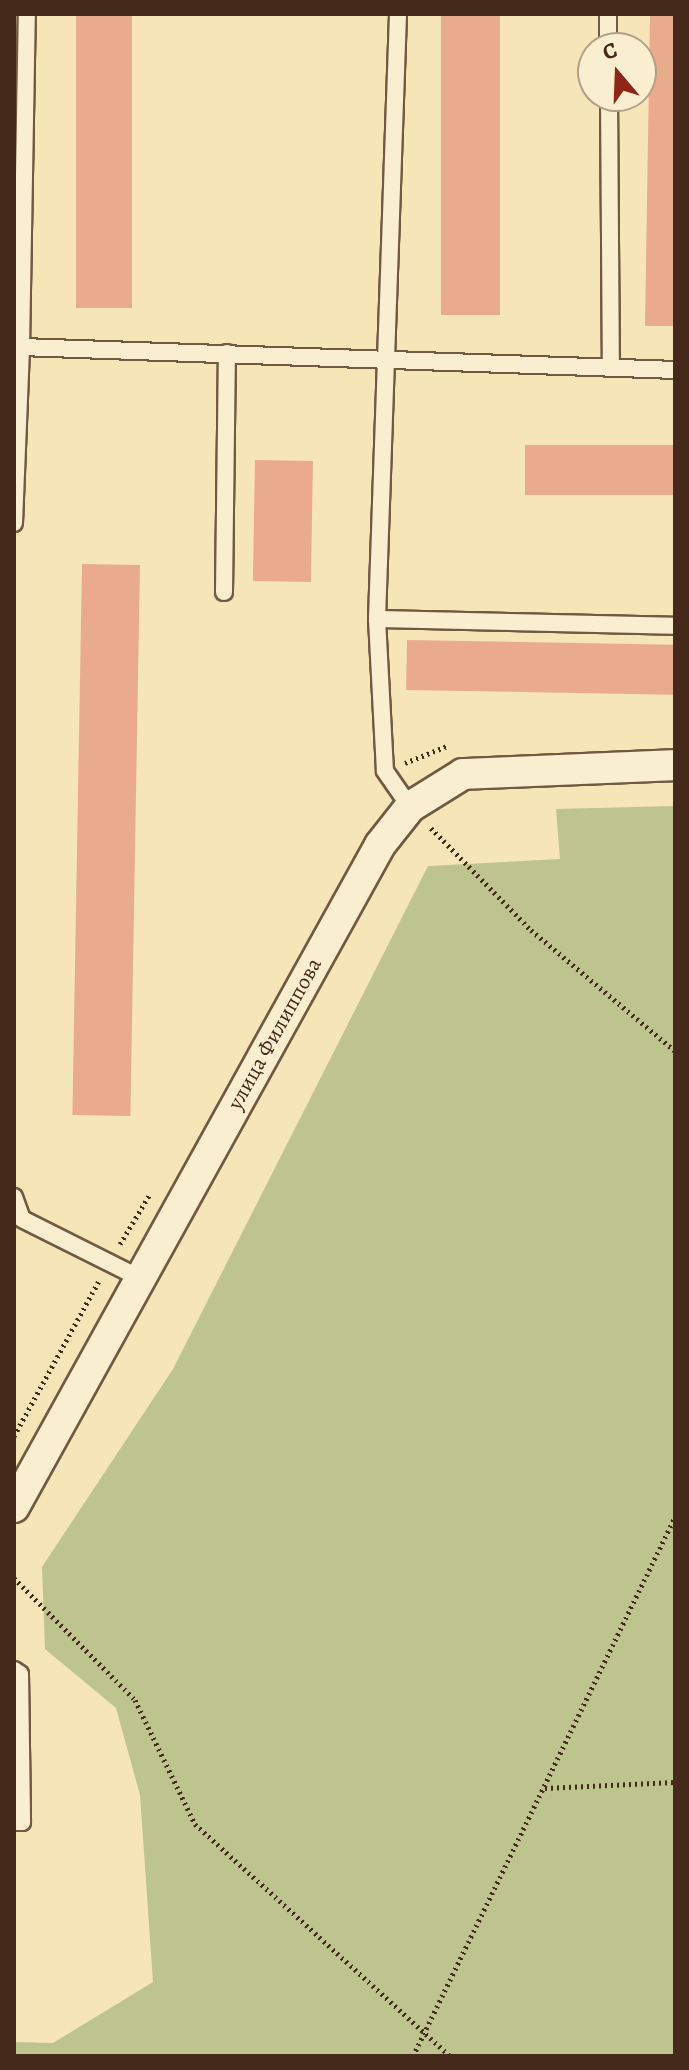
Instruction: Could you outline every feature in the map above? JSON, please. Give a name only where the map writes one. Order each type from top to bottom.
[{"type":"street","name":"улица Филиппова","points":[[14,1507],[380,845],[410,807],[463,774],[675,765]]},
{"type":"lane","points":[[14,523],[21,347],[27,14]]},
{"type":"lane","points":[[398,14],[383,358],[377,619],[385,771],[410,807]]},
{"type":"lane","points":[[609,112],[611,367]]},
{"type":"lane","points":[[21,347],[675,370]]},
{"type":"lane","points":[[224,592],[227,353]]},
{"type":"lane","points":[[377,619],[675,626]]},
{"type":"lane","points":[[14,1197],[22,1219],[140,1278]]},
{"type":"lane","points":[[14,1670],[20,1674],[22,1822],[14,1822]]},
{"type":"path","points":[[410,807],[531,930],[675,1051]]},
{"type":"path","points":[[14,1436],[153,1188]]},
{"type":"path","points":[[413,2056],[675,1517]]},
{"type":"path","points":[[14,1578],[135,1700],[195,1824],[450,2056]]},
{"type":"path","points":[[545,1788],[675,1782]]},
{"type":"green space","points":[[675,806],[675,2056],[14,2056],[14,2042],[53,2043],[153,1982],[140,1795],[116,1708],[45,1649],[42,1567],[173,1369],[428,866],[560,859],[556,809]]},
{"type":"building","points":[[76,14],[132,14],[132,308],[76,308]]},
{"type":"building","points":[[441,14],[500,14],[500,315],[441,315]]},
{"type":"building","points":[[650,14],[675,14],[675,326],[645,326],[648,112],[657,112],[657,32],[650,32]]},
{"type":"building","points":[[525,445],[675,445],[675,495],[525,495]]},
{"type":"building","points":[[255,460],[313,461],[311,582],[253,581]]},
{"type":"building","points":[[82,564],[140,565],[130,1116],[72,1115]]},
{"type":"building","points":[[407,640],[675,645],[674,695],[406,690]]}]
